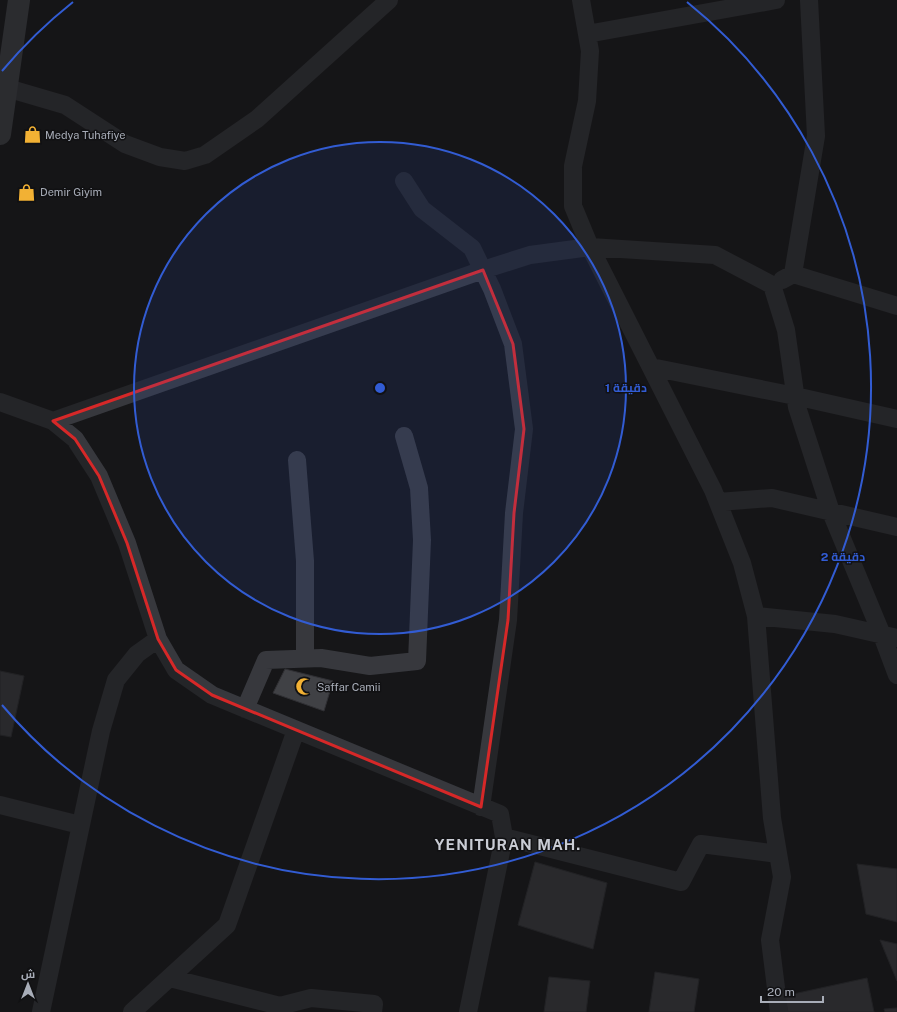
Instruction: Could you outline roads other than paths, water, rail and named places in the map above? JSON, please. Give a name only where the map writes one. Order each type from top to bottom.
[{"type":"street","points":[[0,134],[3,87],[19,0]]},
{"type":"street","points":[[3,87],[65,105],[125,144],[160,157],[185,161],[205,155],[257,119],[389,0]]},
{"type":"street","points":[[581,0],[590,51],[587,101],[573,166],[573,206],[590,247],[718,502],[742,563],[756,616],[772,818],[782,877],[770,940],[779,1012]]},
{"type":"street","points":[[587,34],[776,0]]},
{"type":"street","points":[[793,274],[816,136],[809,0]]},
{"type":"street","points":[[404,181],[422,208],[472,248],[483,270],[492,289],[513,344],[524,429],[514,513],[508,620],[481,807]]},
{"type":"street","points":[[53,421],[483,270],[530,255],[590,247],[715,255],[772,285],[786,330],[797,407],[831,512],[890,637],[897,676]]},
{"type":"street","points":[[772,285],[793,274],[897,306]]},
{"type":"street","points":[[651,367],[795,396],[897,419]]},
{"type":"street","points":[[0,402],[53,421],[75,440],[99,476],[127,543],[158,639],[176,670],[212,695],[500,814],[504,837],[468,1012]]},
{"type":"street","points":[[245,709],[266,660],[321,658],[370,666],[417,661],[422,540],[419,488],[404,436]]},
{"type":"street","points":[[297,460],[305,562],[305,658]]},
{"type":"street","points":[[718,502],[772,498],[897,527]]},
{"type":"street","points":[[756,616],[835,624],[890,637]]},
{"type":"street","points":[[41,1012],[101,731],[116,680],[137,654],[158,639]]},
{"type":"street","points":[[132,1012],[227,925],[296,730]]},
{"type":"street","points":[[0,805],[80,824]]},
{"type":"street","points":[[504,837],[681,882],[701,844],[778,854]]},
{"type":"street","points":[[170,978],[280,1006],[311,998],[374,1004],[374,1012]]},
{"type":"place","name":"Medya Tuhafiye","points":[[32,135]]},
{"type":"place","name":"Demir Giyim","points":[[27,192]]},
{"type":"place","name":"Saffar Camii","points":[[304,687]]},
{"type":"district","name":"YENITURAN MAH.","points":[[508,845]]}]
